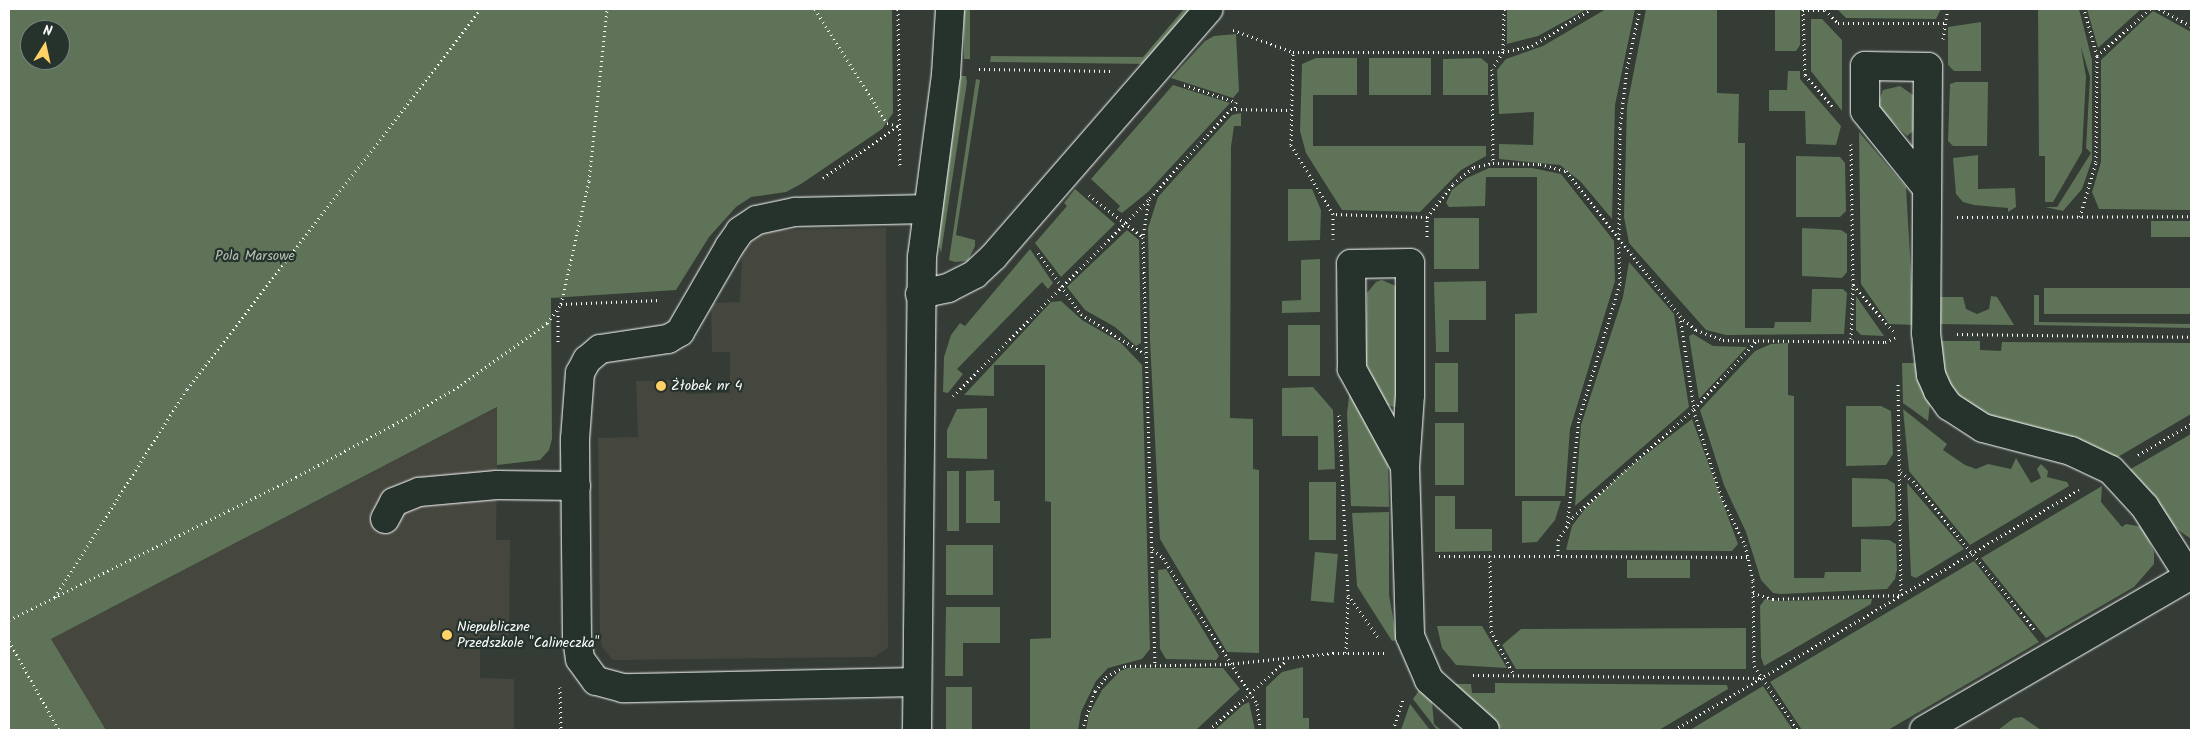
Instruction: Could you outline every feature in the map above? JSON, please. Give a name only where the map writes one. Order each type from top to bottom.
[{"type":"street","points":[[917,730],[920,294],[914,209],[938,135],[950,9]]},
{"type":"street","points":[[920,294],[948,288],[976,274],[1209,9]]},
{"type":"street","points":[[1924,730],[2190,576],[2145,507],[2111,470],[2071,451],[1983,428],[1949,406],[1938,392],[1931,375],[1926,333],[1926,187]]},
{"type":"street","points":[[914,209],[795,212],[757,220],[740,232],[729,247],[680,332],[668,339],[600,349],[588,360],[580,373],[576,486],[578,638],[580,659],[588,673],[596,681],[623,688],[917,682]]},
{"type":"street","points":[[1405,466],[1352,369],[1351,264],[1410,263],[1410,395],[1405,466],[1407,612],[1418,660],[1443,697],[1485,730]]},
{"type":"street","points":[[385,519],[394,502],[419,492],[497,485],[576,486]]},
{"type":"path","points":[[54,597],[187,389],[481,9]]},
{"type":"path","points":[[9,620],[296,477],[406,418],[469,380],[547,323],[561,304],[589,181],[607,9]]},
{"type":"path","points":[[815,9],[886,123],[899,126]]},
{"type":"path","points":[[898,9],[899,126],[914,209]]},
{"type":"path","points":[[1493,163],[1492,69],[1503,52],[1504,9]]},
{"type":"path","points":[[1333,244],[1333,214],[1291,145],[1293,52],[1503,52],[1532,46],[1591,9]]},
{"type":"path","points":[[1567,527],[1578,419],[1620,283],[1620,128],[1627,68],[1640,9]]},
{"type":"path","points":[[1944,42],[1944,23],[1948,9]]},
{"type":"path","points":[[2080,216],[2096,162],[2097,56],[2084,9]]},
{"type":"path","points":[[2097,56],[2150,9]]},
{"type":"path","points":[[2159,9],[2191,26]]},
{"type":"path","points":[[1804,10],[1825,10],[1838,23],[1944,23]]},
{"type":"path","points":[[972,69],[1150,75],[1236,102],[1235,109]]},
{"type":"path","points":[[950,401],[1060,286],[1150,198],[1231,109],[1291,110]]},
{"type":"path","points":[[1427,246],[1427,216],[1453,184],[1474,167],[1493,163],[1540,164],[1566,171],[1619,242],[1680,316],[1696,330],[1724,340],[1851,339],[1884,342],[1900,335],[1900,344]]},
{"type":"path","points":[[1082,189],[1143,237]]},
{"type":"path","points":[[1150,198],[1143,237],[1155,663]]},
{"type":"path","points":[[1333,214],[1427,216]]},
{"type":"path","points":[[1951,214],[2191,216]]},
{"type":"path","points":[[1033,246],[1081,314],[1145,354]]},
{"type":"path","points":[[1851,339],[1853,285]]},
{"type":"path","points":[[1680,316],[1694,409],[1721,496],[1747,557],[1753,593],[1754,666],[1798,730]]},
{"type":"path","points":[[1558,556],[1558,540],[1567,527],[1615,476],[1694,409],[1758,339]]},
{"type":"path","points":[[1898,372],[1901,471],[1901,595]]},
{"type":"path","points":[[1339,404],[1348,595],[1346,653]]},
{"type":"path","points":[[1674,730],[2191,424]]},
{"type":"path","points":[[1901,471],[1972,553],[2037,633]]},
{"type":"path","points":[[1153,549],[1163,558],[1260,712],[1260,730]]},
{"type":"path","points":[[1428,556],[1747,557]]},
{"type":"path","points":[[1490,556],[1491,631],[1514,675]]},
{"type":"path","points":[[1753,593],[1773,599],[1901,595]]},
{"type":"path","points":[[1082,730],[1086,710],[1106,677],[1125,666],[1155,663],[1228,664],[1346,653],[1390,653],[1348,595]]},
{"type":"path","points":[[9,641],[59,730]]},
{"type":"path","points":[[1209,730],[1287,660]]},
{"type":"path","points":[[1466,675],[1762,678]]},
{"type":"path","points":[[1393,730],[1406,694]]},
{"type":"shaded area","points":[[886,228],[888,648],[874,657],[613,660],[602,647],[600,639],[598,438],[638,437],[636,381],[685,380],[686,394],[730,393],[730,352],[712,352],[711,303],[740,302],[742,253],[757,236],[776,230]]},
{"type":"shaded area","points":[[498,407],[496,540],[510,540],[509,635],[480,635],[480,678],[514,679],[514,730],[106,730],[51,639]]},
{"type":"green space","name":"Pola Marsowe","points":[[9,9],[892,9],[893,113],[882,129],[801,184],[786,192],[751,197],[736,207],[709,237],[676,290],[551,298],[552,439],[549,450],[540,460],[497,465],[497,407],[51,639],[106,730],[9,730]]},
{"type":"green space","points":[[964,9],[970,9],[970,59],[964,59]]},
{"type":"green space","points":[[1184,9],[1192,9],[1147,64],[990,62],[991,56],[1143,57]]},
{"type":"green space","points":[[1507,9],[1587,9],[1538,36],[1507,44]]},
{"type":"green space","points":[[1606,9],[1635,9],[1615,105],[1612,219],[1581,182],[1560,165],[1499,159],[1499,144],[1533,145],[1534,112],[1499,114],[1497,70],[1506,59],[1543,46]]},
{"type":"green space","points":[[1646,9],[1717,9],[1717,93],[1739,94],[1738,143],[1745,143],[1745,328],[1774,328],[1775,322],[1811,322],[1812,289],[1843,289],[1847,293],[1844,334],[1726,335],[1706,330],[1629,243],[1624,217],[1627,106]]},
{"type":"green space","points":[[1775,9],[1800,9],[1800,45],[1796,51],[1775,51]]},
{"type":"green space","points":[[1837,9],[1941,9],[1936,19],[1846,18]]},
{"type":"green space","points":[[2038,9],[2079,9],[2092,60],[2092,160],[2082,189],[2063,211],[2045,207],[2057,207],[2091,153],[2086,148],[2090,77],[2081,47],[2086,77],[2082,152],[2053,202],[2045,202],[2045,156],[2039,156]]},
{"type":"green space","points":[[2087,9],[2141,9],[2098,48]]},
{"type":"green space","points":[[2153,11],[2191,32],[2191,210],[2099,209],[2092,192],[2101,162],[2101,60]]},
{"type":"green space","points":[[1811,19],[1822,19],[1842,40],[1842,111],[1811,71]]},
{"type":"green space","points":[[1981,22],[1981,71],[1954,71],[1948,65],[1948,27]]},
{"type":"green space","points":[[1236,34],[1239,91],[1233,98],[1171,78],[1205,41],[1214,36]]},
{"type":"green space","points":[[1316,58],[1357,58],[1357,95],[1313,95],[1313,146],[1486,146],[1486,156],[1461,170],[1420,212],[1342,210],[1306,153],[1300,131],[1302,64]]},
{"type":"green space","points":[[1369,58],[1431,58],[1431,95],[1369,95]]},
{"type":"green space","points":[[1481,58],[1488,64],[1488,95],[1443,95],[1443,59]]},
{"type":"green space","points":[[1788,71],[1800,71],[1800,79],[1841,126],[1836,145],[1806,144],[1805,111],[1769,111],[1769,90],[1787,90]]},
{"type":"green space","points":[[961,76],[966,76],[967,82],[941,253],[937,238]]},
{"type":"green space","points":[[976,79],[980,80],[956,235],[975,240],[975,246],[968,261],[955,262],[949,260]]},
{"type":"green space","points":[[1956,82],[1988,82],[1987,146],[1953,146],[1948,141],[1950,84]]},
{"type":"green space","points":[[1173,85],[1230,103],[1148,192],[1122,213],[1117,210],[1120,206],[1091,179]]},
{"type":"green space","points":[[1900,86],[1916,97],[1917,128],[1907,136],[1880,109],[1879,101],[1883,90]]},
{"type":"green space","points":[[1241,113],[1241,126],[1234,126],[1231,147],[1230,418],[1253,419],[1253,469],[1259,470],[1259,653],[1227,652],[1160,539],[1150,340],[1148,228],[1158,197],[1232,115]]},
{"type":"green space","points":[[1859,132],[1906,187],[1914,325],[1889,324],[1861,284]]},
{"type":"green space","points":[[1978,155],[1978,189],[2015,188],[2016,207],[2008,212],[2008,208],[1974,205],[1963,202],[1956,194],[1953,158]]},
{"type":"green space","points":[[1796,156],[1840,157],[1845,163],[1846,211],[1840,217],[1796,217]]},
{"type":"green space","points":[[1489,168],[1532,168],[1561,174],[1614,241],[1615,281],[1570,429],[1565,496],[1515,496],[1515,314],[1537,313],[1537,177],[1486,177],[1485,206],[1449,207],[1446,203],[1452,190],[1467,178]]},
{"type":"green space","points":[[1075,189],[1115,224],[1061,277],[1035,243],[1067,206],[1064,203]]},
{"type":"green space","points":[[1288,189],[1312,189],[1321,210],[1320,240],[1288,241]]},
{"type":"green space","points":[[1434,218],[1479,218],[1479,269],[1434,269]]},
{"type":"green space","points":[[2151,221],[2191,221],[2191,237],[2151,237]]},
{"type":"green space","points":[[1802,228],[1841,230],[1847,234],[1847,272],[1842,278],[1802,276]]},
{"type":"green space","points":[[1127,230],[1139,240],[1141,343],[1136,346],[1115,327],[1085,310],[1067,287]]},
{"type":"green space","points":[[1030,249],[1053,283],[1048,289],[1042,282],[957,369],[963,374],[948,393],[943,392],[944,357],[951,335],[960,323],[965,326]]},
{"type":"green space","points":[[1320,259],[1320,312],[1282,313],[1282,301],[1301,300],[1301,260]]},
{"type":"green space","points":[[1629,262],[1674,314],[1689,407],[1575,506],[1581,425],[1623,297]]},
{"type":"green space","points":[[1382,280],[1400,288],[1397,403],[1394,407],[1384,404],[1366,363],[1367,293],[1376,282]]},
{"type":"green space","points":[[1486,281],[1486,320],[1449,320],[1449,352],[1436,352],[1434,282]]},
{"type":"green space","points":[[2044,288],[2191,288],[2191,314],[2044,314]]},
{"type":"green space","points":[[2034,295],[2039,295],[2039,322],[2191,324],[2191,328],[2034,325]]},
{"type":"green space","points":[[1856,296],[1884,336],[1861,335],[1856,330]]},
{"type":"green space","points":[[1991,296],[1997,297],[2014,325],[1937,324],[1937,297],[1963,297],[1966,309],[1977,314],[1989,309]]},
{"type":"green space","points":[[1061,301],[1082,320],[1120,342],[1142,365],[1150,649],[1142,659],[1108,668],[1096,681],[1081,712],[1078,730],[1030,730],[1030,639],[1051,638],[1051,502],[1045,501],[1045,365],[994,365],[994,396],[964,395],[1051,302]]},
{"type":"green space","points":[[1288,325],[1320,325],[1320,376],[1288,376]]},
{"type":"green space","points":[[1693,334],[1713,346],[1747,347],[1699,399],[1689,336]]},
{"type":"green space","points":[[1938,341],[1980,341],[1980,350],[2001,351],[2002,342],[2191,343],[2191,414],[2116,458],[2089,444],[1992,420],[1955,394],[1942,371]]},
{"type":"green space","points":[[1788,343],[1788,395],[1794,396],[1794,578],[1824,578],[1825,572],[1861,572],[1861,539],[1889,540],[1896,544],[1897,569],[1895,579],[1887,589],[1781,594],[1773,593],[1761,580],[1746,532],[1724,485],[1700,410],[1755,351],[1771,344]]},
{"type":"green space","points":[[1435,363],[1458,363],[1458,412],[1435,412]]},
{"type":"green space","points":[[1902,363],[1916,363],[1930,403],[1928,421],[1903,403]]},
{"type":"green space","points":[[1313,387],[1333,410],[1335,469],[1318,470],[1318,436],[1282,436],[1282,388]]},
{"type":"green space","points":[[1350,389],[1388,459],[1389,507],[1351,506],[1347,413]]},
{"type":"green space","points":[[1846,406],[1881,406],[1891,411],[1893,454],[1886,465],[1846,466]]},
{"type":"green space","points":[[987,408],[987,459],[947,458],[947,430],[957,409]]},
{"type":"green space","points":[[1903,409],[1947,444],[1943,450],[1965,465],[1976,469],[1988,464],[2011,469],[2016,458],[2031,483],[2041,478],[2037,469],[2041,464],[2048,471],[2047,477],[2067,482],[2069,486],[1970,545],[1909,471]]},
{"type":"green space","points":[[1692,419],[1738,544],[1732,551],[1566,550],[1572,526],[1584,510],[1623,472]]},
{"type":"green space","points":[[1435,423],[1464,423],[1464,485],[1435,485]]},
{"type":"green space","points":[[2191,434],[2191,539],[2170,524],[2129,470]]},
{"type":"green space","points":[[994,470],[994,501],[1000,501],[1000,523],[966,523],[966,471]]},
{"type":"green space","points":[[947,471],[959,471],[959,531],[947,531]]},
{"type":"green space","points":[[1852,478],[1887,479],[1895,484],[1896,520],[1890,526],[1852,527]]},
{"type":"green space","points":[[1309,482],[1336,482],[1336,540],[1309,540]]},
{"type":"green space","points":[[1907,483],[1964,549],[1916,578],[1911,576]]},
{"type":"green space","points":[[2102,486],[2101,502],[2122,527],[2126,524],[2143,527],[2154,552],[2154,564],[2134,587],[2046,638],[1981,558]]},
{"type":"green space","points":[[1435,496],[1455,496],[1455,529],[1492,529],[1492,551],[1435,552]]},
{"type":"green space","points":[[1522,501],[1561,501],[1555,520],[1537,542],[1522,543]]},
{"type":"green space","points":[[1389,512],[1389,595],[1397,640],[1392,641],[1357,586],[1352,513]]},
{"type":"green space","points":[[946,545],[993,545],[993,595],[946,595]]},
{"type":"green space","points":[[1315,552],[1338,554],[1334,603],[1311,601]]},
{"type":"green space","points":[[1627,560],[1690,560],[1690,578],[1627,578]]},
{"type":"green space","points":[[1974,561],[2039,642],[1888,730],[1802,730],[1770,682]]},
{"type":"green space","points":[[1166,569],[1219,656],[1216,660],[1166,659],[1160,649],[1158,570]]},
{"type":"green space","points":[[1765,599],[1779,601],[1872,599],[1871,604],[1764,666],[1761,657],[1760,606]]},
{"type":"green space","points":[[946,607],[1000,607],[1000,643],[963,643],[963,676],[945,676]]},
{"type":"green space","points":[[1437,626],[1482,626],[1507,668],[1456,665],[1442,648]]},
{"type":"green space","points":[[1746,628],[1746,669],[1516,669],[1502,645],[1521,629]]},
{"type":"green space","points":[[1303,667],[1303,718],[1309,718],[1309,730],[1266,730],[1266,687],[1282,672]]},
{"type":"green space","points":[[1128,668],[1223,668],[1240,689],[1196,730],[1086,730],[1089,714],[1102,690],[1120,671]]},
{"type":"green space","points":[[1495,683],[1727,685],[1728,689],[1659,730],[1503,730],[1447,684],[1471,684],[1472,693],[1495,693]]},
{"type":"green space","points":[[1763,686],[1793,730],[1690,730]]},
{"type":"green space","points":[[946,687],[972,687],[972,730],[946,730]]},
{"type":"green space","points":[[1420,689],[1432,702],[1434,724],[1441,730],[1437,730],[1413,699]]},
{"type":"green space","points":[[1249,702],[1255,730],[1215,730],[1243,705]]},
{"type":"green space","points":[[1410,704],[1430,730],[1401,730]]},
{"type":"green space","points":[[2022,717],[2041,730],[1998,730],[2014,718]]},
{"type":"place","name":"Żłobek nr 4","points":[[661,386]]},
{"type":"place","name":"Niepubliczne Przedszkole \"Calineczka\"","points":[[447,635]]}]
